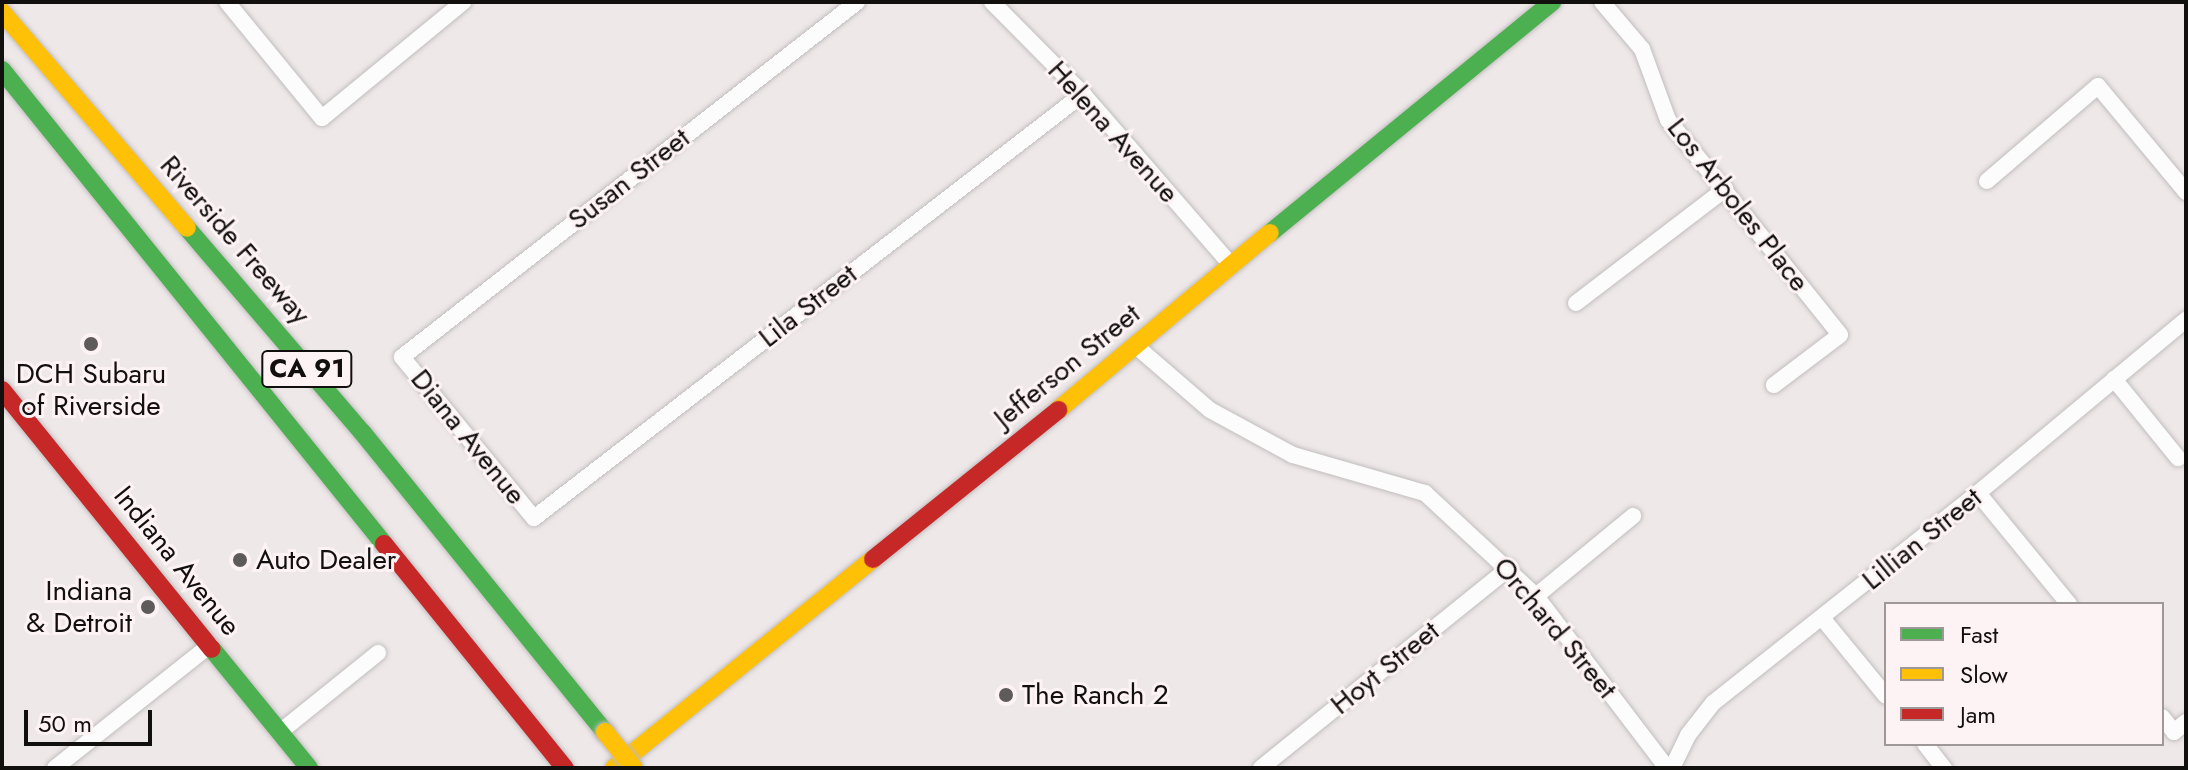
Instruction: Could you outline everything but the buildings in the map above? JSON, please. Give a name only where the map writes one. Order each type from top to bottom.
[{"type":"main road","name":"Jefferson Street","points":[[614,768],[1137,347],[1231,265],[1552,2]]},
{"type":"main road","name":"Riverside Freeway","points":[[2,12],[362,432],[634,768]]},
{"type":"main road","name":"CA 91","points":[[2,70],[563,766]]},
{"type":"main road","name":"Indiana Avenue","points":[[2,390],[309,768]]},
{"type":"street","points":[[227,2],[322,118],[463,2]]},
{"type":"street","name":"Susan Street","points":[[402,357],[857,2]]},
{"type":"street","name":"Helena Avenue","points":[[992,2],[1083,94],[1231,265]]},
{"type":"street","name":"Los Arboles Place","points":[[1602,2],[1642,49],[1668,120],[1840,335],[1774,385]]},
{"type":"street","points":[[1987,181],[2098,86],[2186,191]]},
{"type":"street","name":"Lila Street","points":[[534,518],[1083,94]]},
{"type":"street","points":[[1576,303],[1725,189]]},
{"type":"street","name":"Lillian Street","points":[[1670,768],[1688,735],[1713,703],[1823,619],[2186,320]]},
{"type":"street","name":"Orchard Street","points":[[1137,347],[1210,410],[1293,455],[1425,493],[1536,596],[1670,768]]},
{"type":"street","name":"Diana Avenue","points":[[402,357],[534,518]]},
{"type":"street","points":[[2114,379],[2178,458]]},
{"type":"street","points":[[1978,493],[2067,602]]},
{"type":"street","points":[[1536,596],[1633,516]]},
{"type":"street","name":"Hoyt Street","points":[[1261,768],[1509,568]]},
{"type":"street","points":[[1823,619],[1884,694]]},
{"type":"street","points":[[55,768],[210,645]]},
{"type":"street","points":[[280,732],[378,653]]},
{"type":"street","points":[[1927,746],[1944,768]]},
{"type":"traffic: fast","points":[[1270,233],[1552,2]]},
{"type":"traffic: fast","points":[[2,70],[384,544]]},
{"type":"traffic: fast","points":[[187,228],[362,432],[605,732]]},
{"type":"traffic: fast","points":[[212,649],[309,768]]},
{"type":"traffic: slow","points":[[2,12],[187,228]]},
{"type":"traffic: slow","points":[[1058,410],[1270,233]]},
{"type":"traffic: slow","points":[[614,768],[873,559]]},
{"type":"traffic: slow","points":[[605,732],[634,768]]},
{"type":"traffic: jam","points":[[2,390],[212,649]]},
{"type":"traffic: jam","points":[[873,559],[1058,410]]},
{"type":"traffic: jam","points":[[384,544],[565,768]]},
{"type":"place","name":"DCH Subaru of Riverside","points":[[91,344]]},
{"type":"place","name":"Auto Dealer","points":[[240,560]]},
{"type":"place","name":"Indiana & Detroit","points":[[148,607]]},
{"type":"place","name":"The Ranch 2","points":[[1006,695]]}]
